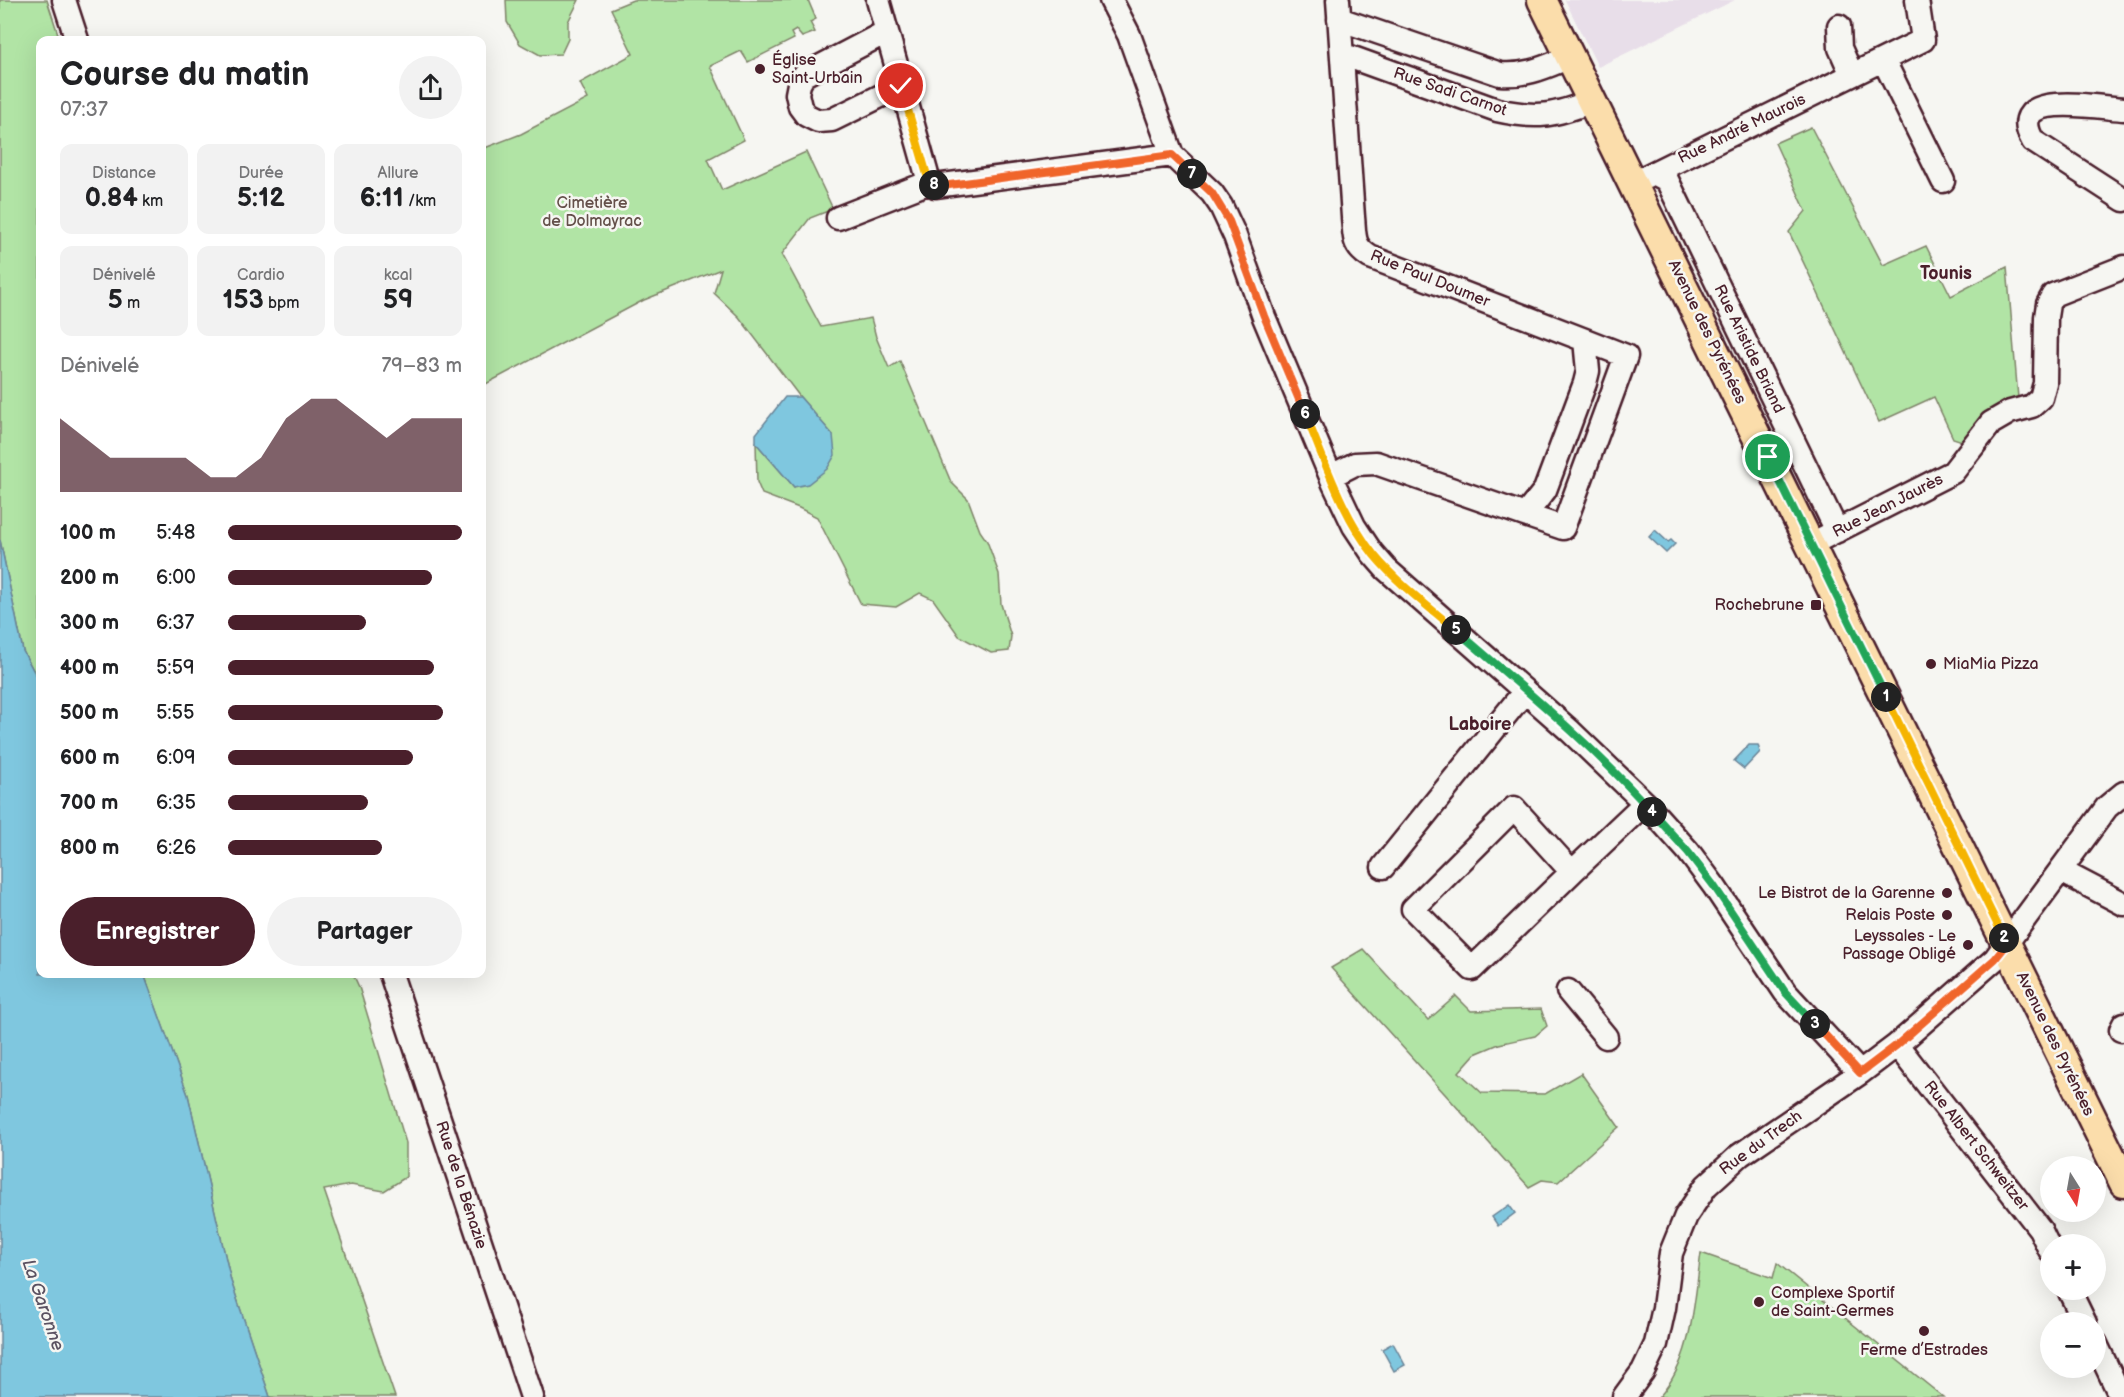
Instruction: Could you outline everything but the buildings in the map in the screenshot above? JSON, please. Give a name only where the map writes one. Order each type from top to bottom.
[{"type":"main road","name":"Avenue des Pyrénées","points":[[1542,0],[1592,101],[1643,178],[1811,544],[2124,1183]]},
{"type":"street","points":[[64,0],[76,36]]},
{"type":"street","points":[[878,0],[930,182],[935,186],[1172,155]]},
{"type":"street","points":[[1111,0],[1129,35],[1172,155],[1212,193],[1229,221],[1264,316],[1331,476],[1354,526],[1372,553],[1386,569],[1525,691],[1645,803],[1710,880],[1785,992],[1860,1073]]},
{"type":"street","name":"Rue André Maurois","points":[[1643,178],[1923,40],[1917,0]]},
{"type":"street","name":"Rue Sadi Carnot","points":[[1570,57],[1530,73],[1500,74],[1339,10],[1342,54],[1497,110],[1536,116],[1557,114],[1592,101]]},
{"type":"street","points":[[1839,26],[1840,48],[1852,75]]},
{"type":"street","points":[[886,33],[804,75],[797,94],[800,108],[806,115],[818,121],[832,120],[901,86]]},
{"type":"street","name":"Rue Paul Doumer","points":[[1331,476],[1355,464],[1376,463],[1563,528],[1626,356],[1360,251],[1356,243],[1354,225],[1342,54]]},
{"type":"street","points":[[1884,60],[1943,181]]},
{"type":"street","points":[[2124,110],[2050,104],[2036,108],[2030,113],[2027,131],[2033,141],[2124,200]]},
{"type":"street","name":"Rue Aristide Briand","points":[[1643,178],[1667,180],[1838,531]]},
{"type":"street","points":[[838,218],[930,182]]},
{"type":"street","name":"Rue Jean Jaurès","points":[[1811,544],[1953,472],[1991,423],[2010,412],[2032,406],[2041,398],[2045,383],[2046,317],[2048,304],[2053,295],[2124,267]]},
{"type":"street","points":[[1525,515],[1545,490],[1585,383],[1588,371],[1585,340]]},
{"type":"street","points":[[1383,867],[1525,691]]},
{"type":"street","name":"Rue du Trech","points":[[1624,1397],[1643,1371],[1656,1344],[1664,1308],[1671,1253],[1686,1216],[1706,1186],[1740,1155],[1897,1045],[1995,959],[2107,807],[2124,793]]},
{"type":"street","points":[[1572,872],[1514,808],[1413,909],[1472,969],[1645,803]]},
{"type":"street","points":[[2061,871],[2124,904]]},
{"type":"street","name":"Rue de la Bénazie","points":[[392,978],[532,1397]]},
{"type":"street","points":[[1568,991],[1606,1037]]},
{"type":"street","name":"Rue Albert Schweitzer","points":[[1897,1045],[2042,1234]]},
{"type":"street","points":[[2106,1365],[2121,1397]]},
{"type":"shaded area","points":[[1565,0],[1735,0],[1598,67]]},
{"type":"green space","points":[[0,0],[47,0],[59,36],[36,36],[36,675],[23,651],[0,540]]},
{"type":"green space","points":[[506,0],[579,0],[568,22],[568,39],[561,54],[540,55],[520,44],[507,22]]},
{"type":"green space","name":"Cimetière de Dolmayrac","points":[[633,0],[808,0],[816,19],[810,22],[815,32],[802,37],[796,30],[791,33],[794,39],[748,62],[741,51],[710,66],[744,140],[708,159],[722,190],[806,152],[833,209],[810,218],[782,254],[821,327],[871,318],[889,368],[900,361],[951,482],[968,499],[980,531],[987,541],[999,574],[1001,604],[1011,636],[1009,651],[991,653],[959,636],[933,599],[920,593],[896,607],[861,604],[817,517],[762,494],[757,482],[756,443],[794,487],[833,435],[800,397],[739,317],[714,293],[721,269],[644,300],[486,384],[486,147],[521,134],[588,99],[580,83],[633,54],[611,9]]},
{"type":"green space","points":[[1811,127],[1883,265],[1926,246],[1951,296],[2007,267],[2018,398],[2008,401],[1965,442],[1953,438],[1934,397],[1879,422],[1789,232],[1806,211],[1775,143]]},
{"type":"green space","points":[[1363,949],[1428,1020],[1456,996],[1471,1011],[1541,1009],[1547,1026],[1535,1036],[1499,1044],[1475,1054],[1459,1072],[1482,1093],[1545,1094],[1581,1073],[1619,1127],[1558,1182],[1542,1180],[1529,1187],[1331,968]]},
{"type":"green space","points":[[145,978],[355,978],[406,1143],[406,1177],[384,1191],[351,1185],[324,1190],[395,1397],[270,1397],[231,1281],[188,1095]]},
{"type":"green space","name":"Complexe Sportif de Saint-Germes","points":[[1701,1253],[1773,1278],[1777,1263],[1943,1397],[1659,1397],[1679,1365],[1685,1347],[1694,1310]]},
{"type":"water","points":[[785,397],[800,397],[833,435],[835,455],[827,469],[808,484],[794,487],[756,443],[756,434]]},
{"type":"water","points":[[1655,530],[1668,542],[1671,540],[1675,544],[1666,553],[1649,537]]},
{"type":"water","name":"La Garonne","points":[[0,540],[23,651],[36,675],[36,978],[145,978],[188,1095],[231,1281],[270,1397],[0,1397]]},
{"type":"water","points":[[1749,745],[1758,745],[1760,752],[1744,769],[1734,761]]},
{"type":"water","points":[[1509,1205],[1515,1213],[1498,1226],[1492,1217]]},
{"type":"water","points":[[1393,1343],[1405,1365],[1394,1371],[1382,1349]]},
{"type":"place","name":"Église Saint-Urbain","points":[[760,69]]},
{"type":"place","name":"Rochebrune","points":[[1816,605]]},
{"type":"place","name":"MiaMia Pizza","points":[[1931,664]]},
{"type":"place","name":"Le Bistrot de la Garenne","points":[[1947,893]]},
{"type":"place","name":"Relais Poste","points":[[1947,915]]},
{"type":"place","name":"Leyssales - Le Passage Obligé","points":[[1968,945]]},
{"type":"place","name":"Complexe Sportif de Saint-Germes","points":[[1759,1302]]},
{"type":"place","name":"Ferme d’Estrades","points":[[1924,1331]]},
{"type":"district","name":"Tounis","points":[[1946,273]]},
{"type":"district","name":"Laboire","points":[[1480,724]]},
{"type":"route","points":[[901,86],[927,175],[935,186],[1172,155],[1212,193],[1229,221],[1264,316],[1334,484],[1354,526],[1372,553],[1386,569],[1569,730],[1645,803],[1714,886],[1785,992],[1860,1073],[1897,1045],[1995,959],[2007,944],[1768,457]]}]
